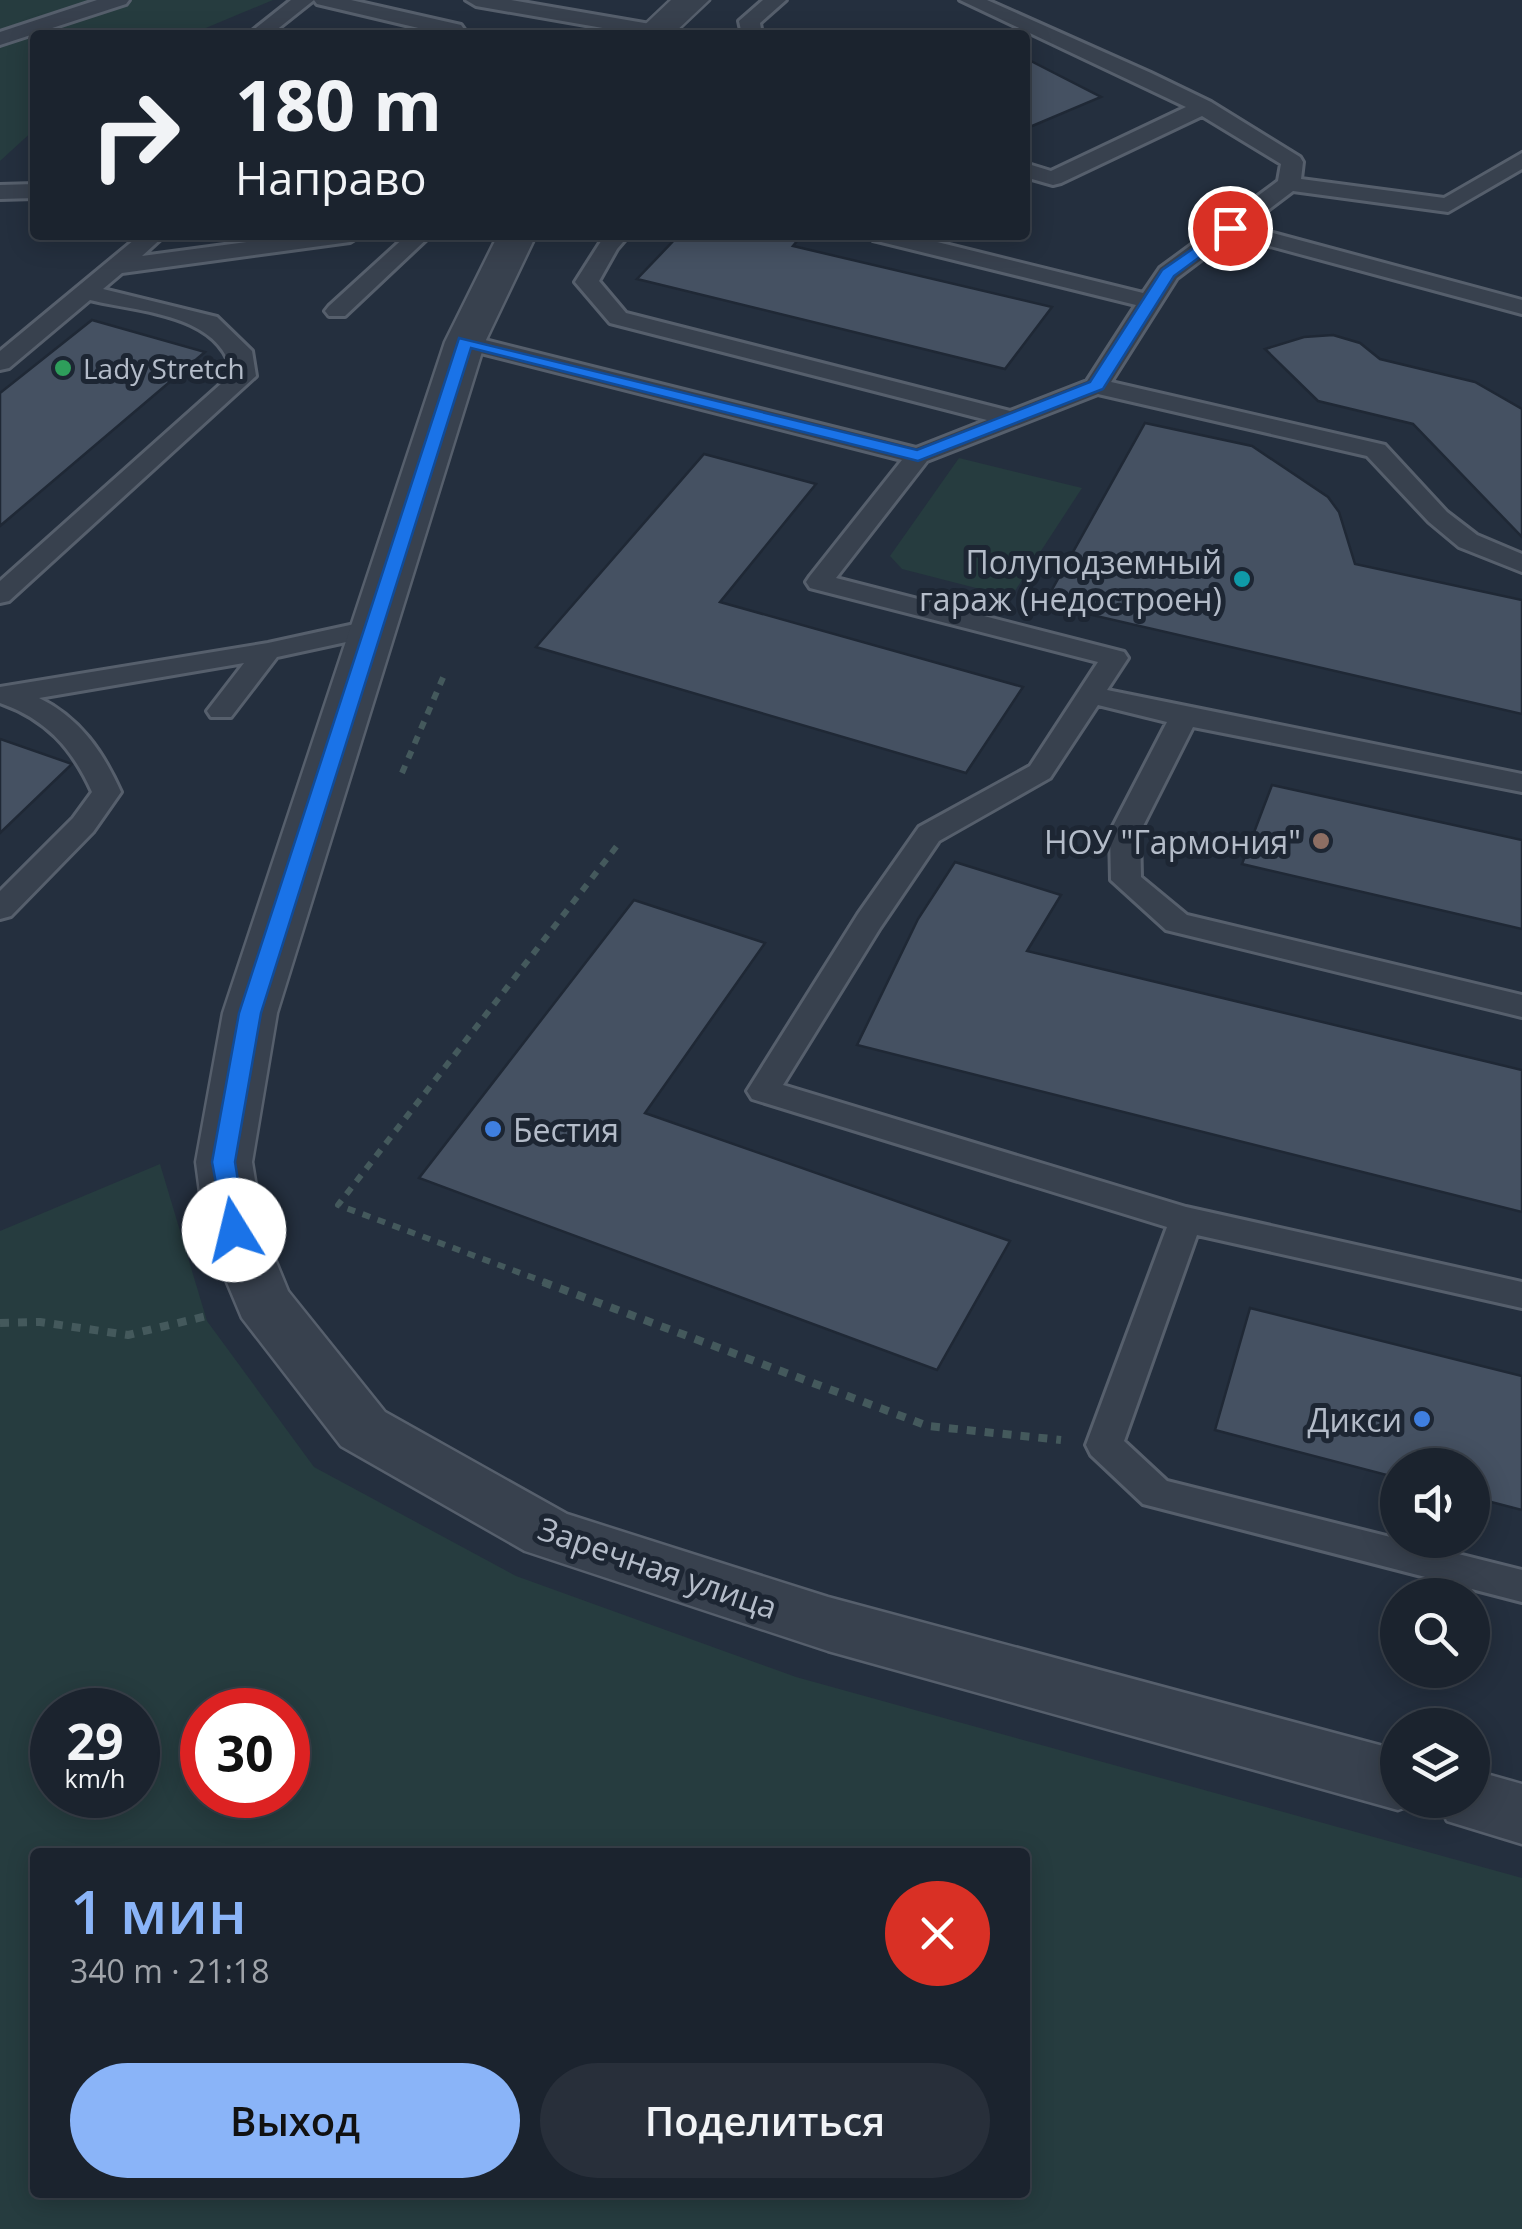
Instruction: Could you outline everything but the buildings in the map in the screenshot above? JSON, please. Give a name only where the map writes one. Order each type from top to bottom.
[{"type":"street","points":[[665,30],[692,0]]},
{"type":"street","name":"Заречная улица","points":[[515,240],[464,342],[250,1013],[224,1162],[234,1230],[263,1302],[363,1429],[546,1533],[828,1624],[1380,1775]]},
{"type":"street","points":[[1490,1805],[1522,1814]]},
{"type":"lane","points":[[0,39],[34,24],[119,0]]},
{"type":"lane","points":[[264,30],[304,0]]},
{"type":"lane","points":[[324,0],[455,30]]},
{"type":"lane","points":[[476,0],[645,30]]},
{"type":"lane","points":[[751,30],[749,21],[776,0]]},
{"type":"lane","points":[[970,0],[1203,108],[1292,162],[1289,184]]},
{"type":"lane","points":[[1030,171],[1053,178],[1203,108]]},
{"type":"lane","points":[[1096,386],[1168,273],[1289,184],[1448,205],[1522,160]]},
{"type":"lane","points":[[0,192],[30,191]]},
{"type":"lane","points":[[1230,228],[1522,307]]},
{"type":"lane","points":[[0,363],[148,240]]},
{"type":"lane","points":[[116,268],[315,240]]},
{"type":"lane","points":[[337,311],[415,240]]},
{"type":"lane","points":[[612,240],[588,282],[618,318],[1012,419]]},
{"type":"lane","points":[[901,240],[1150,302]]},
{"type":"lane","points":[[0,594],[244,376],[240,352],[209,322],[85,292]]},
{"type":"lane","points":[[464,342],[918,456]]},
{"type":"lane","points":[[1522,564],[1468,541],[1438,517],[1376,450],[1096,386],[918,456],[819,582],[1114,658],[1040,772],[929,834],[869,921],[763,1091],[1186,1220],[1522,1295]]},
{"type":"lane","points":[[3,696],[268,651],[373,628]]},
{"type":"lane","points":[[221,711],[268,651]]},
{"type":"lane","points":[[1092,695],[1184,717],[1522,783]]},
{"type":"lane","points":[[0,909],[83,825],[107,792],[93,758],[63,722],[3,696]]},
{"type":"lane","points":[[1184,717],[1125,832],[1126,880],[1176,923],[1522,1006]]},
{"type":"lane","points":[[1186,1220],[1104,1445],[1156,1493],[1522,1586]]},
{"type":"path","points":[[402,773],[445,673]]},
{"type":"path","points":[[620,842],[338,1205],[928,1426],[1104,1445]]},
{"type":"path","points":[[0,1323],[40,1322],[128,1334],[263,1302]]},
{"type":"green space","points":[[0,0],[273,0],[201,30],[30,30],[30,134],[0,161]]},
{"type":"green space","points":[[959,458],[1082,488],[1011,597],[902,569],[890,556]]},
{"type":"green space","points":[[160,1164],[207,1321],[314,1467],[516,1576],[796,1677],[1522,1878],[1522,2229],[0,2229],[0,1231]]},
{"type":"place","name":"Lady Stretch","points":[[63,368]]},
{"type":"place","name":"Полуподземный гараж (недостроен)","points":[[1242,579]]},
{"type":"place","name":"НОУ \"Гармония\"","points":[[1321,841]]},
{"type":"place","name":"Бестия","points":[[493,1129]]},
{"type":"place","name":"Дикси","points":[[1422,1419]]},
{"type":"route","points":[[234,1230],[224,1162],[250,1013],[464,342],[918,456],[1096,386],[1168,273],[1230,228]]}]
